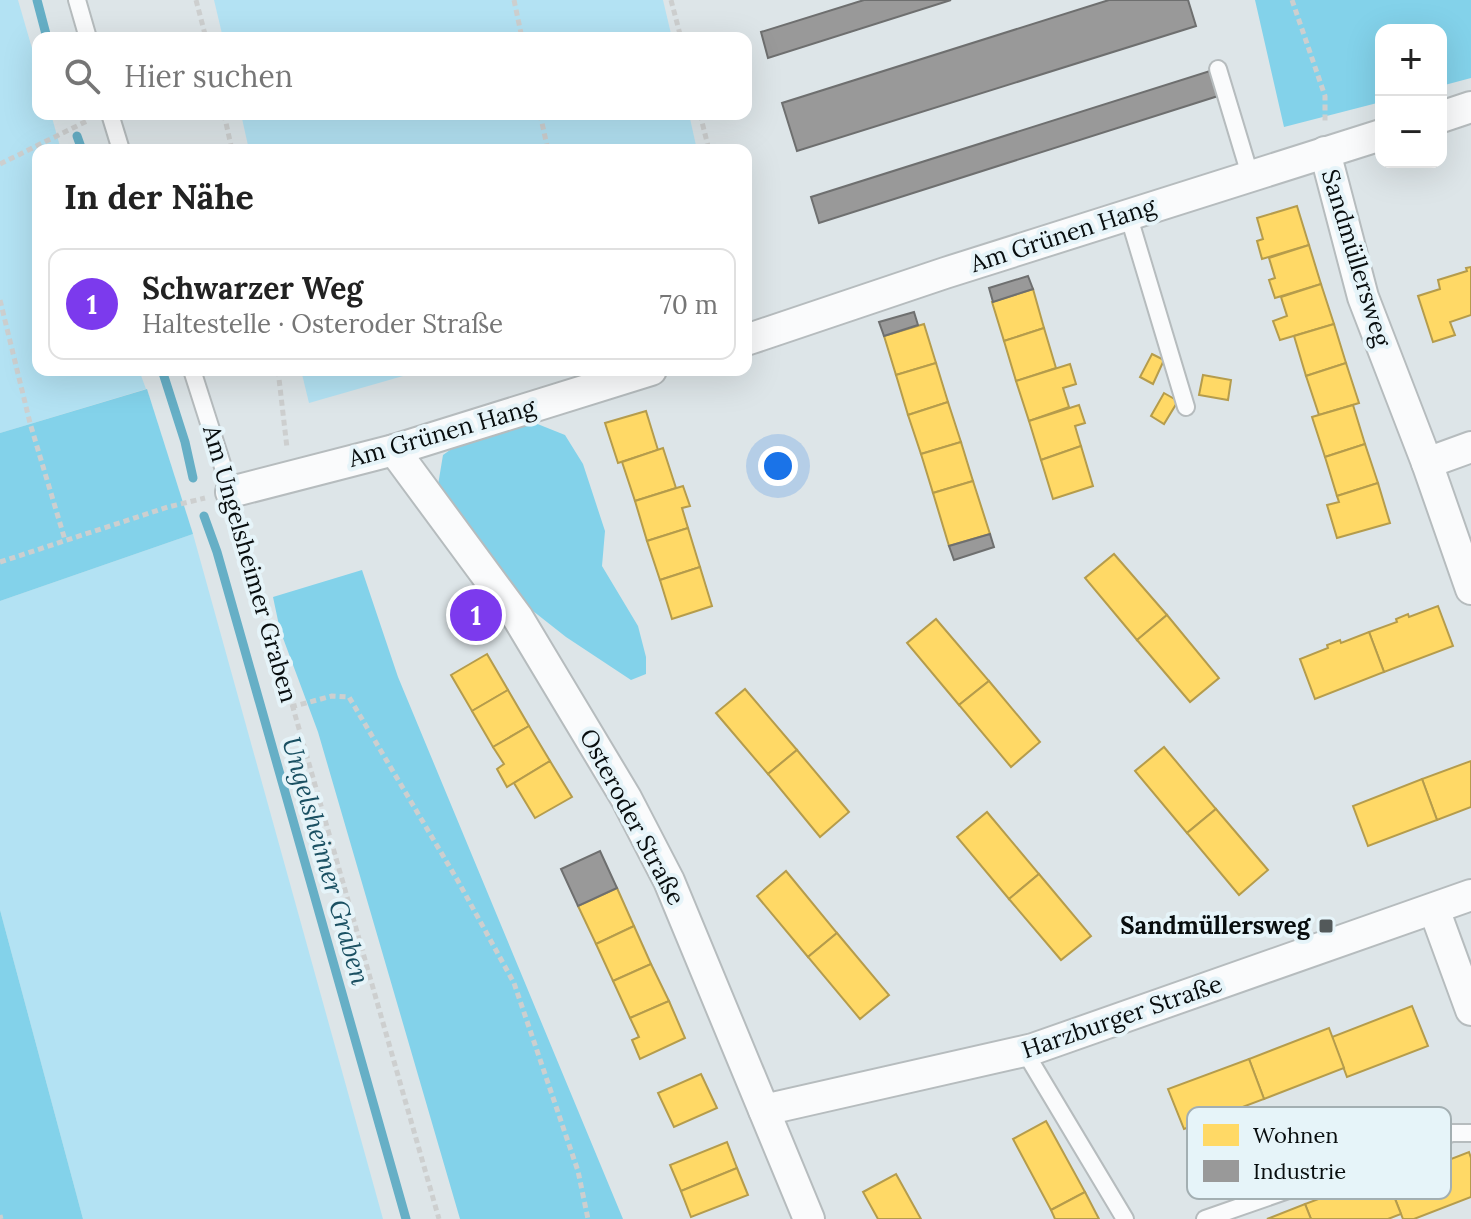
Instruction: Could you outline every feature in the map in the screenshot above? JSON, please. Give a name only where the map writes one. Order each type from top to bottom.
[{"type":"street","points":[[1447,115],[1471,107]]},
{"type":"street","name":"Am Grünen Hang","points":[[752,338],[1128,214],[1375,137]]},
{"type":"street","name":"Sandmüllersweg","points":[[1325,152],[1363,297],[1427,463],[1471,589]]},
{"type":"street","name":"Am Grünen Hang","points":[[231,492],[394,450],[632,376]]},
{"type":"street","points":[[1427,463],[1471,447]]},
{"type":"street","name":"Osteroder Straße","points":[[394,450],[518,618],[626,798],[669,881],[809,1219]]},
{"type":"street","name":"Harzburger Straße","points":[[764,1110],[1025,1052],[1471,895]]},
{"type":"street","points":[[1434,909],[1471,1010]]},
{"type":"lane","points":[[77,0],[86,32]]},
{"type":"lane","points":[[1218,69],[1250,175]]},
{"type":"lane","points":[[112,120],[119,144]]},
{"type":"lane","points":[[1128,214],[1186,407]]},
{"type":"lane","name":"Am Ungelsheimer Graben","points":[[194,376],[231,492]]},
{"type":"lane","points":[[1025,1052],[1125,1219]]},
{"type":"lane","points":[[1451,1133],[1471,1133]]},
{"type":"lane","points":[[1205,1219],[1262,1199]]},
{"type":"path","points":[[196,0],[204,32]]},
{"type":"path","points":[[514,0],[521,32]]},
{"type":"path","points":[[671,0],[679,32]]},
{"type":"path","points":[[1292,0],[1325,96],[1325,152]]},
{"type":"path","points":[[41,144],[90,120]]},
{"type":"path","points":[[225,120],[231,144]]},
{"type":"path","points":[[541,120],[547,144]]},
{"type":"path","points":[[702,120],[708,144]]},
{"type":"path","points":[[0,164],[32,148]]},
{"type":"path","points":[[0,300],[30,423],[65,540]]},
{"type":"path","points":[[279,376],[291,476]]},
{"type":"path","points":[[0,562],[168,507],[231,492]]},
{"type":"path","name":"Am Ungelsheimer Graben","points":[[231,492],[439,1219]]},
{"type":"path","points":[[291,707],[332,696],[349,697],[458,881],[514,983],[578,1171],[588,1219]]},
{"type":"shaded area","points":[[0,0],[18,0],[32,48],[32,120],[53,120],[59,144],[32,144],[32,376],[141,376],[146,389],[0,433]]},
{"type":"shaded area","points":[[214,0],[663,0],[671,32],[222,32]]},
{"type":"shaded area","points":[[1255,0],[1471,0],[1471,78],[1447,84],[1447,24],[1375,24],[1375,104],[1284,127]]},
{"type":"shaded area","points":[[242,120],[690,120],[696,144],[248,144]]},
{"type":"shaded area","points":[[302,376],[403,376],[309,403]]},
{"type":"shaded area","points":[[147,389],[193,534],[0,601],[0,433]]},
{"type":"shaded area","points":[[525,419],[565,435],[583,464],[605,531],[602,566],[638,626],[646,657],[646,674],[631,680],[566,637],[519,600],[437,491],[443,455],[471,435]]},
{"type":"shaded area","points":[[193,534],[383,1219],[83,1219],[0,910],[0,601]]},
{"type":"shaded area","points":[[362,570],[398,677],[623,1219],[460,1219],[318,732],[280,630],[273,597]]},
{"type":"shaded area","points":[[0,910],[83,1219],[0,1219]]},
{"type":"building: Wohnen","points":[[1297,206],[1309,245],[1262,259],[1257,241],[1263,239],[1257,218]]},
{"type":"building: Wohnen","points":[[1309,245],[1321,284],[1275,298],[1269,280],[1275,278],[1269,258]]},
{"type":"building: Wohnen","points":[[1471,267],[1471,315],[1450,322],[1455,335],[1433,342],[1418,296],[1440,289],[1438,280]]},
{"type":"building: Wohnen","points":[[1321,284],[1334,324],[1280,340],[1273,321],[1287,316],[1281,297]]},
{"type":"building: Wohnen","points":[[1033,289],[1044,328],[1004,341],[992,302]]},
{"type":"building: Wohnen","points":[[924,324],[936,363],[896,375],[884,336]]},
{"type":"building: Wohnen","points":[[1334,324],[1346,363],[1306,376],[1294,336]]},
{"type":"building: Wohnen","points":[[1044,328],[1056,368],[1016,381],[1004,341]]},
{"type":"building: Wohnen","points":[[1152,354],[1164,360],[1153,384],[1140,377]]},
{"type":"building: Wohnen","points":[[936,363],[948,402],[908,415],[896,375]]},
{"type":"building: Wohnen","points":[[1346,363],[1359,403],[1319,415],[1306,376]]},
{"type":"building: Wohnen","points":[[1070,364],[1076,384],[1063,388],[1069,407],[1029,421],[1016,381]]},
{"type":"building: Wohnen","points":[[1203,375],[1231,380],[1228,400],[1199,395]]},
{"type":"building: Wohnen","points":[[1164,393],[1178,401],[1164,424],[1151,416]]},
{"type":"building: Wohnen","points":[[948,402],[961,442],[921,454],[908,415]]},
{"type":"building: Wohnen","points":[[1079,405],[1085,423],[1075,426],[1081,446],[1041,460],[1029,421]]},
{"type":"building: Wohnen","points":[[1353,405],[1365,444],[1325,457],[1312,417]]},
{"type":"building: Wohnen","points":[[646,411],[658,450],[618,463],[605,423]]},
{"type":"building: Wohnen","points":[[961,442],[973,481],[933,493],[921,454]]},
{"type":"building: Wohnen","points":[[1365,444],[1378,483],[1337,496],[1325,457]]},
{"type":"building: Wohnen","points":[[1081,446],[1093,486],[1053,499],[1041,460]]},
{"type":"building: Wohnen","points":[[663,448],[676,488],[635,501],[622,462]]},
{"type":"building: Wohnen","points":[[973,481],[990,534],[949,546],[933,493]]},
{"type":"building: Wohnen","points":[[1378,483],[1390,523],[1337,538],[1327,505],[1339,502],[1337,496]]},
{"type":"building: Wohnen","points":[[683,486],[690,506],[682,508],[688,528],[647,541],[635,501]]},
{"type":"building: Wohnen","points":[[688,528],[700,567],[660,580],[647,541]]},
{"type":"building: Wohnen","points":[[1114,554],[1167,615],[1137,640],[1085,578]]},
{"type":"building: Wohnen","points":[[700,567],[712,606],[672,619],[660,580]]},
{"type":"building: Wohnen","points":[[1438,606],[1453,646],[1384,672],[1369,632],[1397,622],[1396,619],[1408,614],[1409,617]]},
{"type":"building: Wohnen","points":[[1167,615],[1219,678],[1190,702],[1137,640]]},
{"type":"building: Wohnen","points":[[936,619],[989,681],[959,705],[907,643]]},
{"type":"building: Wohnen","points":[[1369,632],[1384,672],[1315,699],[1300,659],[1328,648],[1327,645]]},
{"type":"building: Wohnen","points":[[487,654],[508,690],[472,711],[451,675]]},
{"type":"building: Wohnen","points":[[989,681],[1040,742],[1011,767],[959,705]]},
{"type":"building: Wohnen","points":[[745,689],[797,750],[768,774],[716,713]]},
{"type":"building: Wohnen","points":[[508,690],[529,726],[493,747],[472,711]]},
{"type":"building: Wohnen","points":[[529,726],[550,761],[507,787],[497,769],[504,764],[493,747]]},
{"type":"building: Wohnen","points":[[1164,747],[1216,809],[1187,833],[1135,771]]},
{"type":"building: Wohnen","points":[[797,750],[849,812],[820,837],[768,774]]},
{"type":"building: Wohnen","points":[[550,761],[572,797],[535,818],[514,783]]},
{"type":"building: Wohnen","points":[[1471,761],[1471,807],[1437,820],[1422,779]]},
{"type":"building: Wohnen","points":[[1422,779],[1437,820],[1368,846],[1353,806]]},
{"type":"building: Wohnen","points":[[1216,809],[1268,870],[1239,895],[1187,833]]},
{"type":"building: Wohnen","points":[[987,812],[1039,874],[1009,899],[957,837]]},
{"type":"building: Wohnen","points":[[786,871],[837,933],[808,957],[757,896]]},
{"type":"building: Wohnen","points":[[1039,874],[1091,936],[1061,960],[1009,899]]},
{"type":"building: Wohnen","points":[[617,888],[634,926],[596,944],[578,906]]},
{"type":"building: Wohnen","points":[[634,926],[651,964],[613,981],[596,944]]},
{"type":"building: Wohnen","points":[[837,933],[889,995],[860,1019],[808,957]]},
{"type":"building: Wohnen","points":[[651,964],[669,1001],[630,1018],[613,981]]},
{"type":"building: Wohnen","points":[[669,1001],[685,1038],[640,1059],[632,1040],[639,1037],[630,1018]]},
{"type":"building: Wohnen","points":[[1412,1006],[1428,1046],[1347,1077],[1332,1037]]},
{"type":"building: Wohnen","points":[[1329,1028],[1344,1068],[1264,1099],[1249,1059]]},
{"type":"building: Wohnen","points":[[1249,1059],[1264,1099],[1243,1107],[1187,1107],[1187,1128],[1184,1129],[1168,1089]]},
{"type":"building: Wohnen","points":[[701,1074],[717,1108],[674,1127],[658,1093]]},
{"type":"building: Wohnen","points":[[1046,1121],[1085,1192],[1051,1210],[1013,1139]]},
{"type":"building: Wohnen","points":[[727,1142],[737,1168],[681,1191],[670,1165]]},
{"type":"building: Wohnen","points":[[1469,1152],[1471,1197],[1414,1219],[1403,1219],[1395,1199],[1451,1199],[1451,1159]]},
{"type":"building: Wohnen","points":[[737,1168],[748,1195],[691,1217],[681,1191]]},
{"type":"building: Wohnen","points":[[896,1174],[921,1219],[878,1219],[863,1192]]},
{"type":"building: Wohnen","points":[[1085,1192],[1099,1219],[1055,1219],[1051,1210]]},
{"type":"building: Wohnen","points":[[1318,1199],[1395,1199],[1401,1214],[1388,1219],[1311,1219],[1305,1204]]},
{"type":"building: Wohnen","points":[[1305,1204],[1311,1219],[1267,1219]]},
{"type":"building: Industrie","points":[[864,0],[951,0],[768,58],[761,32]]},
{"type":"building: Industrie","points":[[1109,0],[1188,0],[1196,26],[797,151],[782,103]]},
{"type":"building: Industrie","points":[[1210,71],[1218,96],[819,223],[811,197]]},
{"type":"building: Industrie","points":[[1028,276],[1033,289],[993,302],[989,288]]},
{"type":"building: Industrie","points":[[914,312],[918,325],[884,336],[879,322]]},
{"type":"building: Industrie","points":[[990,534],[994,547],[954,560],[949,546]]},
{"type":"building: Industrie","points":[[600,851],[617,888],[578,906],[561,869]]},
{"type":"waterway","name":"Ungelsheimer Graben","points":[[37,0],[45,32]]},
{"type":"waterway","name":"Ungelsheimer Graben","points":[[77,136],[80,144]]},
{"type":"waterway","name":"Ungelsheimer Graben","points":[[164,376],[193,478]]},
{"type":"waterway","name":"Ungelsheimer Graben","points":[[204,516],[217,552],[406,1219]]},
{"type":"place","name":"Schwarzer Weg","points":[[476,615]]},
{"type":"place","name":"Sandmüllersweg","points":[[1326,926]]}]
